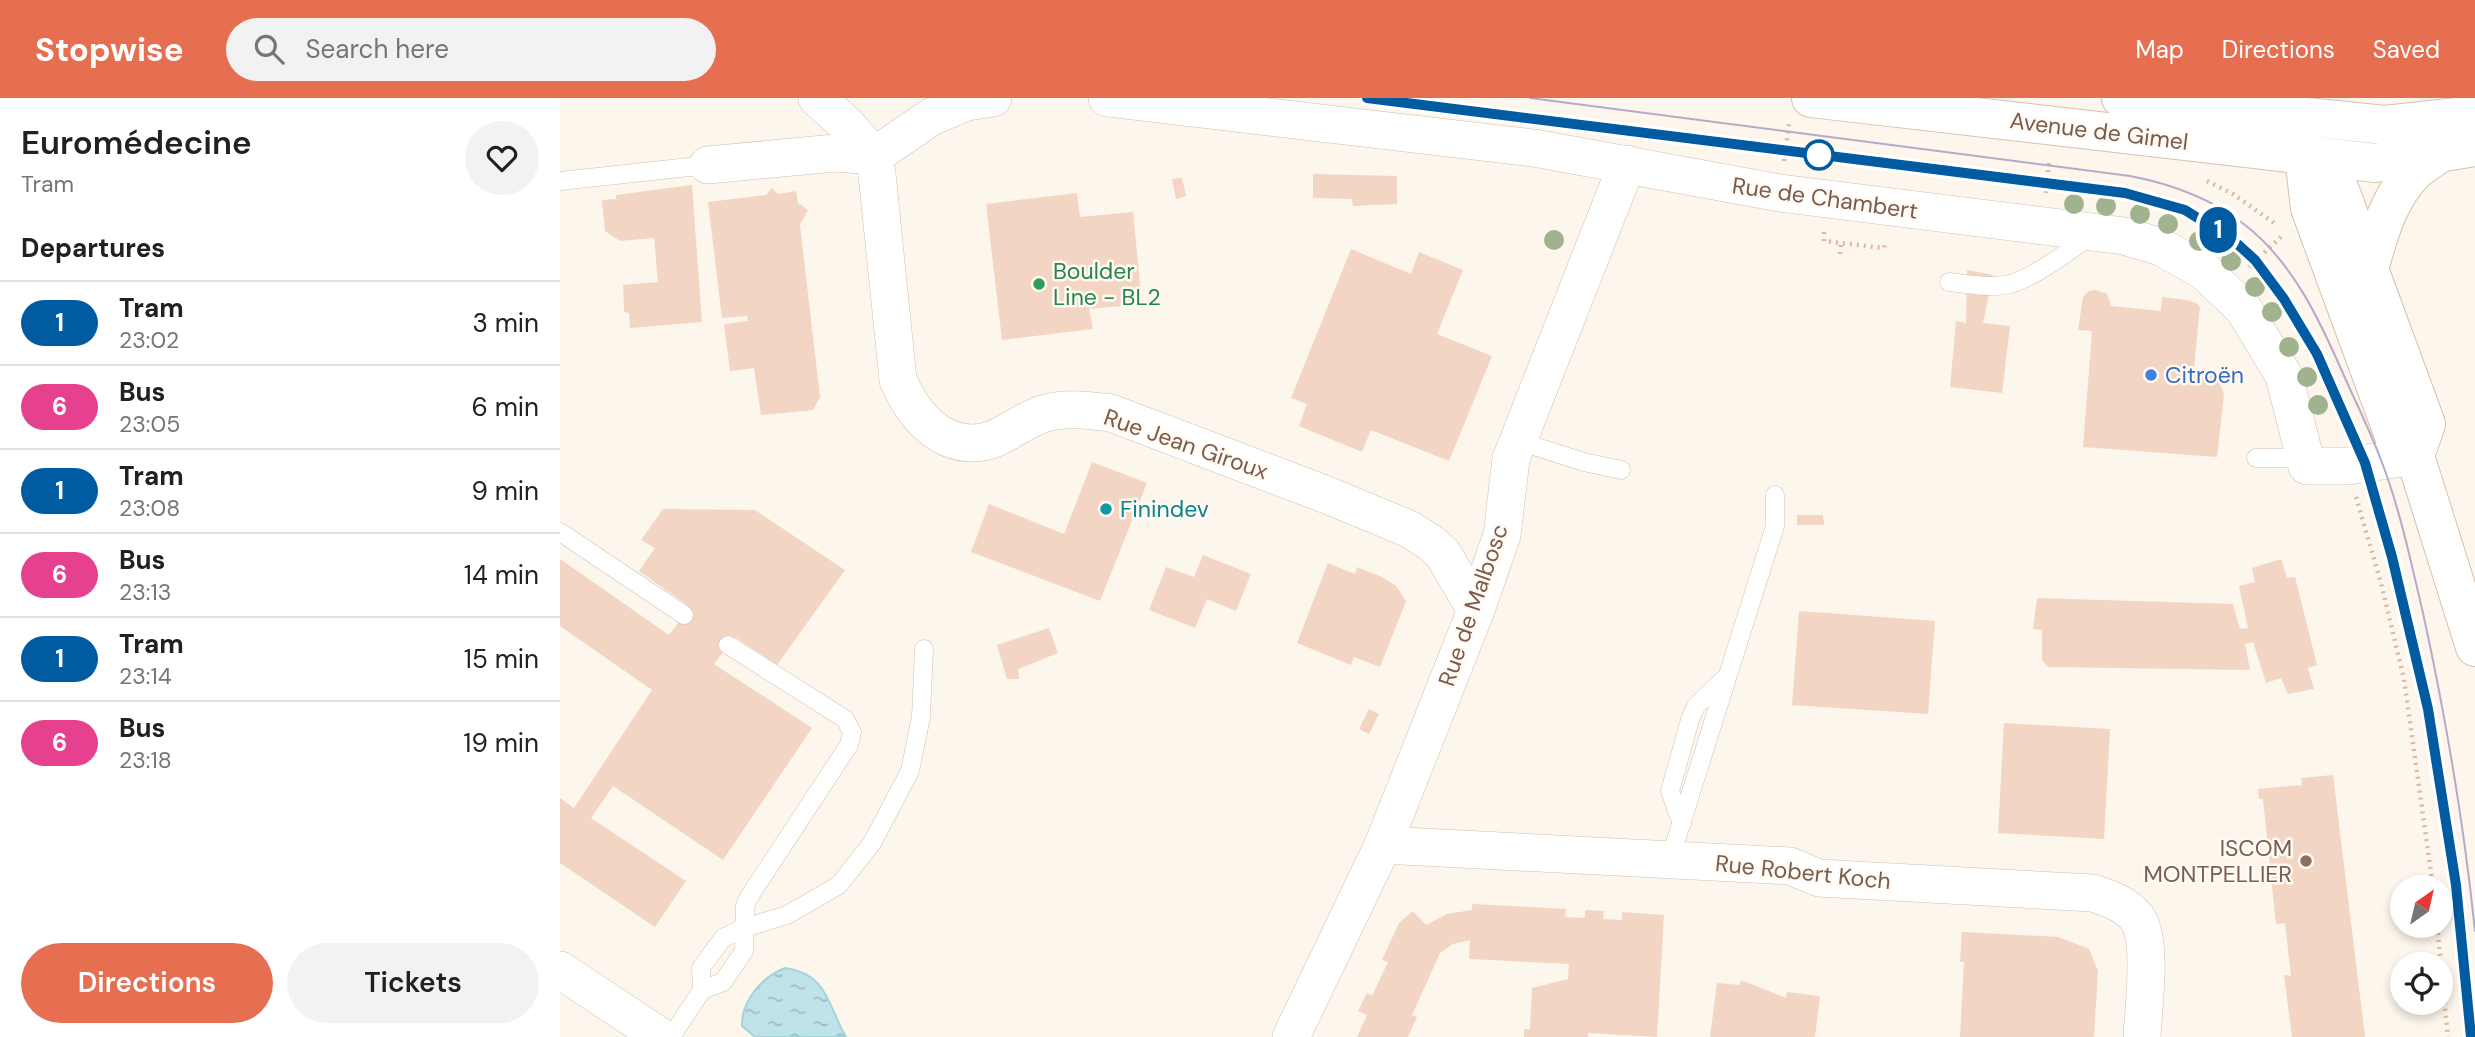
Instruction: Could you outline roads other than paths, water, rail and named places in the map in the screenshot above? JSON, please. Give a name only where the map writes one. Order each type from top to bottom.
[{"type":"main road","name":"Avenue de Gimel","points":[[1811,98],[2375,163],[2458,149]]},
{"type":"main road","name":"Avenue de Gimel","points":[[2121,98],[2295,104],[2385,125],[2475,115]]},
{"type":"main road","points":[[2295,104],[2310,208],[2394,436],[2415,456],[2475,647]]},
{"type":"main road","points":[[2370,269],[2384,217],[2415,171],[2458,149]]},
{"type":"main road","points":[[2304,156],[2338,186],[2370,269],[2426,424],[2415,456]]},
{"type":"street","points":[[817,98],[874,156]]},
{"type":"street","points":[[708,165],[835,153],[874,156],[931,117],[967,102],[993,98]]},
{"type":"street","name":"Rue de Chambert","points":[[1107,98],[1534,148],[1780,193],[2124,236],[2161,247],[2204,271],[2243,308],[2284,376],[2305,458]]},
{"type":"street","name":"Rue Jean Giroux","points":[[874,156],[898,380],[906,399],[922,421],[953,441],[984,442],[1045,413],[1075,409],[1111,413],[1409,529],[1443,554],[1476,610]]},
{"type":"street","name":"Rue de Malbosc","points":[[1291,1037],[1383,845],[1476,610],[1502,535],[1511,459],[1627,164]]},
{"type":"street","points":[[2305,458],[2307,466],[2348,466],[2415,456]]},
{"type":"street","name":"Rue Robert Koch","points":[[1383,845],[1790,866],[1819,878],[2093,893],[2109,898],[2137,917],[2144,935],[2142,1037]]},
{"type":"street","points":[[560,970],[661,1037]]},
{"type":"lane","points":[[560,181],[708,165]]},
{"type":"lane","points":[[1949,282],[1992,286],[2014,283],[2060,258],[2094,233]]},
{"type":"lane","points":[[1518,441],[1584,463],[1621,470]]},
{"type":"lane","points":[[2256,458],[2305,458]]},
{"type":"lane","points":[[1670,859],[1682,824],[1670,791],[1690,720],[1696,706],[1726,678],[1775,526],[1775,495]]},
{"type":"lane","points":[[560,532],[684,615]]},
{"type":"lane","points":[[671,1037],[702,990],[723,982],[744,951],[745,906],[749,897],[849,745],[852,732],[845,719],[728,645]]},
{"type":"lane","points":[[702,990],[701,968],[723,938],[744,928],[788,915],[839,884],[872,843],[910,771],[921,717],[924,649]]},
{"type":"water","points":[[785,968],[799,971],[818,984],[830,1002],[846,1037],[755,1037],[742,1026],[745,1008],[754,991],[768,977]]},
{"type":"tram line","points":[[1366,98],[2125,193],[2185,210],[2233,240],[2255,260],[2284,299],[2317,354],[2365,463],[2392,557],[2428,709],[2456,885],[2471,1037]]},
{"type":"tram line","name":"1","points":[[1367,98],[2125,193],[2185,210],[2233,240],[2266,273],[2317,354],[2365,463],[2392,557],[2428,709],[2456,885],[2471,1037]]},
{"type":"tram line","points":[[1530,98],[2130,176],[2161,183],[2205,200],[2245,225],[2278,257],[2316,315],[2373,440],[2394,497],[2423,613],[2454,772],[2475,931]]},
{"type":"place","name":"Boulder Line - BL2","points":[[1039,284]]},
{"type":"place","name":"Citroën","points":[[2151,375]]},
{"type":"place","name":"Finindev","points":[[1106,509]]},
{"type":"place","name":"ISCOM MONTPELLIER","points":[[2306,861]]}]
